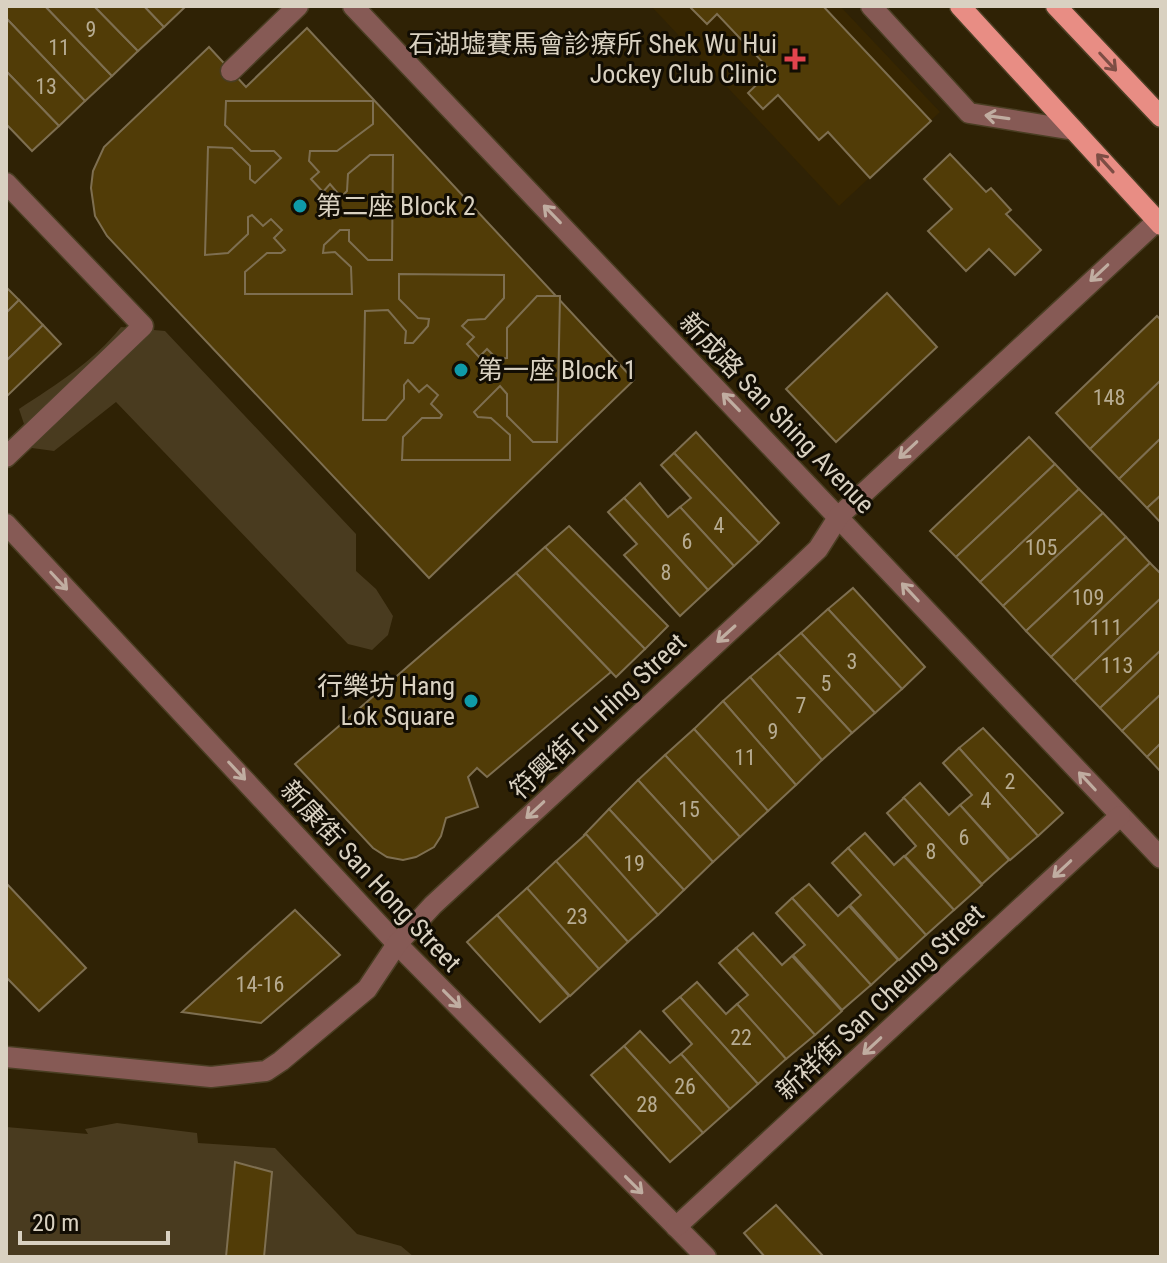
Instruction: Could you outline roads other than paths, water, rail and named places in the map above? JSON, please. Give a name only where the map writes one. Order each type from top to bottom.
[{"type":"main road","points":[[960,6],[1159,223]]},
{"type":"main road","points":[[1056,6],[1161,117]]},
{"type":"street","points":[[231,71],[298,6]]},
{"type":"street","name":"新成路 San Shing Avenue","points":[[353,6],[1161,858]]},
{"type":"street","points":[[871,6],[969,113],[1074,130]]},
{"type":"street","points":[[6,183],[143,326],[6,457]]},
{"type":"street","name":"符興街 Fu Hing Street","points":[[6,1057],[211,1077],[266,1071],[367,989],[397,944],[433,905],[818,549],[839,516],[1159,223]]},
{"type":"street","name":"新康街 San Hong Street","points":[[6,524],[397,944],[706,1257]]},
{"type":"street","name":"新祥街 San Cheung Street","points":[[676,1227],[1120,816]]},
{"type":"place","name":"石湖墟賽馬會診療所 Shek Wu Hui Jockey Club Clinic","points":[[795,59]]},
{"type":"place","name":"第二座 Block 2","points":[[300,206]]},
{"type":"place","name":"第一座 Block 1","points":[[461,370]]},
{"type":"place","name":"行樂坊 Hang Lok Square","points":[[471,701]]}]
